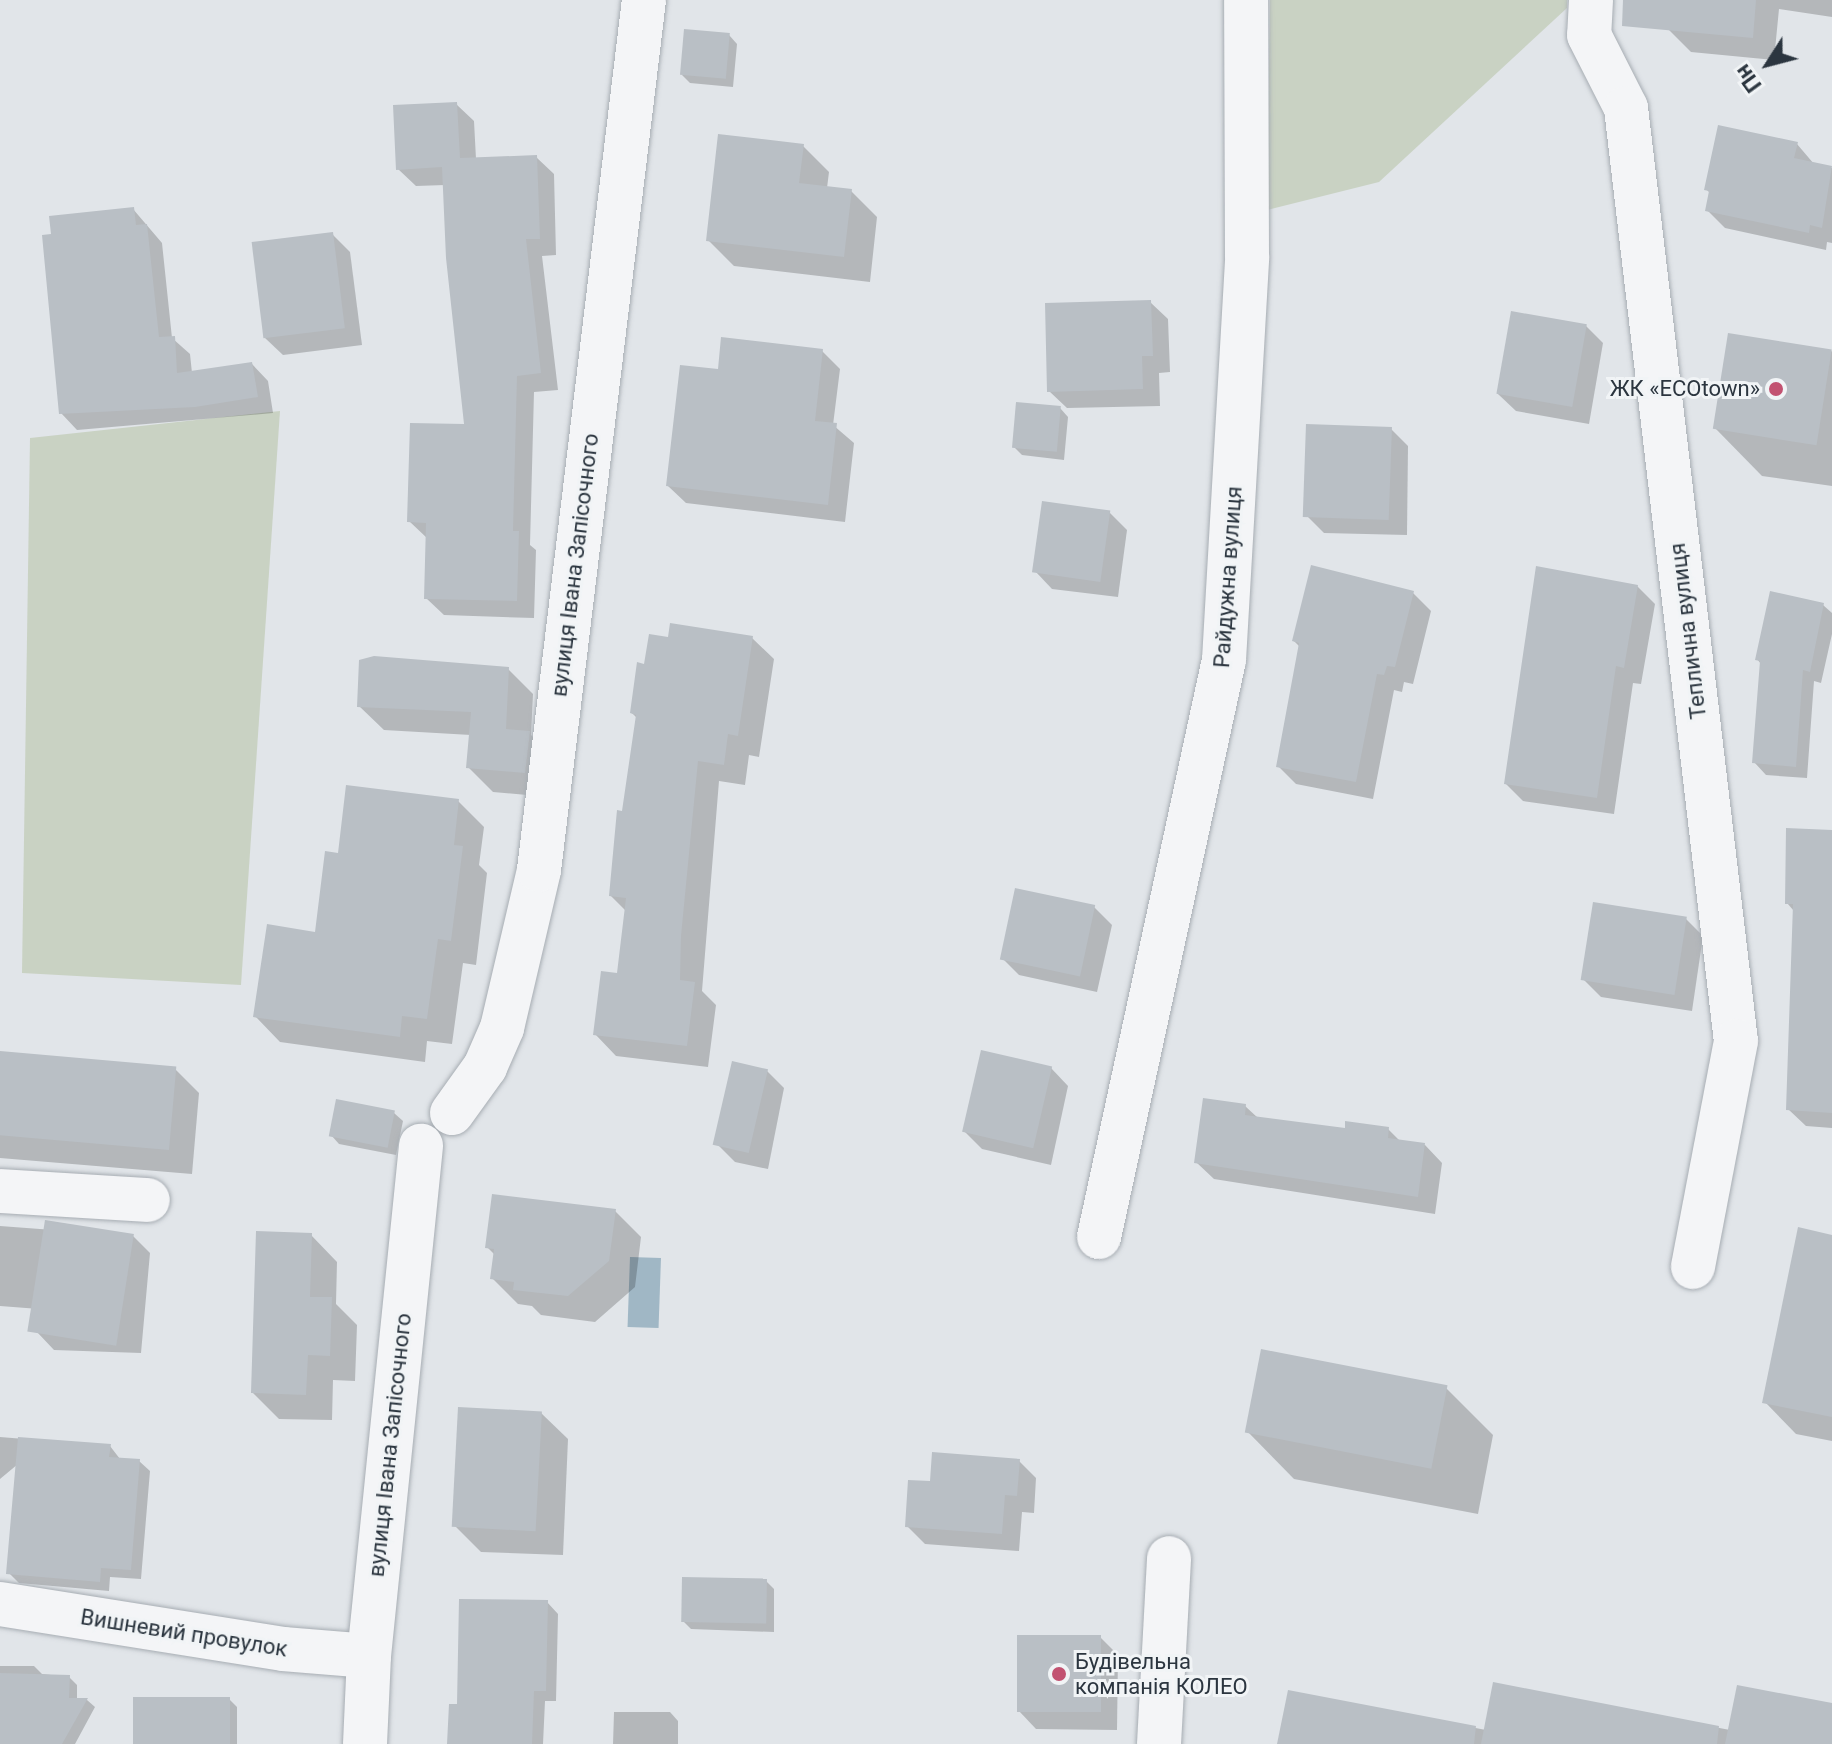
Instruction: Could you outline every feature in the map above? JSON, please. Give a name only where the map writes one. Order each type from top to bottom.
[{"type":"street","name":"вулиця Івана Запісочного","points":[[452,1113],[485,1067],[502,1028],[539,870],[644,0]]},
{"type":"street","name":"Райдужна вулиця","points":[[1099,1237],[1224,660],[1247,257],[1246,0]]},
{"type":"street","name":"Теплична вулиця","points":[[1591,0],[1589,35],[1626,108],[1736,1041],[1693,1267]]},
{"type":"street","name":"вулиця Івана Запісочного","points":[[365,1744],[369,1656],[421,1146]]},
{"type":"street","points":[[0,1191],[148,1200]]},
{"type":"street","points":[[1159,1744],[1169,1558]]},
{"type":"street","name":"Вишневий провулок","points":[[0,1604],[283,1649],[369,1656]]},
{"type":"green space","points":[[1270,0],[1567,0],[1567,8],[1379,182],[1267,210]]},
{"type":"green space","points":[[280,411],[241,985],[22,973],[30,438]]},
{"type":"water","points":[[630,1257],[661,1258],[659,1328],[628,1327]]},
{"type":"building","points":[[1623,0],[1756,0],[1753,38],[1622,26]]},
{"type":"building","points":[[684,29],[730,33],[726,79],[680,75]]},
{"type":"building","points":[[457,102],[460,158],[537,155],[540,239],[526,239],[541,373],[517,376],[513,531],[519,531],[517,601],[424,599],[426,523],[407,522],[410,423],[464,424],[446,258],[442,167],[396,170],[393,105]]},
{"type":"building","points":[[1718,125],[1798,142],[1794,158],[1832,166],[1822,228],[1810,225],[1809,233],[1705,211],[1709,191],[1704,190]]},
{"type":"building","points":[[718,134],[804,144],[799,183],[852,189],[844,257],[706,241]]},
{"type":"building","points":[[134,207],[136,225],[147,224],[159,337],[175,336],[177,373],[252,362],[258,397],[195,407],[59,414],[42,235],[51,234],[49,216]]},
{"type":"building","points":[[333,232],[345,328],[263,338],[252,242]]},
{"type":"building","points":[[1151,300],[1153,356],[1142,356],[1143,389],[1047,392],[1045,303]]},
{"type":"building","points":[[1511,311],[1587,324],[1572,407],[1496,394]]},
{"type":"building","name":"ЖК «ECOtown»","points":[[1728,333],[1832,349],[1817,445],[1713,429]]},
{"type":"building","points":[[721,337],[823,349],[815,421],[837,423],[828,505],[666,486],[680,365],[718,369]]},
{"type":"building","points":[[1016,402],[1061,406],[1057,452],[1012,448]]},
{"type":"building","points":[[1306,424],[1392,427],[1389,520],[1303,517]]},
{"type":"building","points":[[1042,501],[1110,511],[1100,582],[1032,572]]},
{"type":"building","points":[[1311,565],[1414,591],[1395,667],[1387,666],[1384,675],[1377,674],[1356,782],[1276,767],[1299,643],[1292,641]]},
{"type":"building","points":[[1536,566],[1638,585],[1624,668],[1616,666],[1597,798],[1504,784]]},
{"type":"building","points":[[1770,591],[1824,603],[1810,672],[1803,670],[1796,767],[1752,763],[1760,661],[1755,660]]},
{"type":"building","points":[[670,623],[753,636],[738,736],[728,734],[724,765],[698,761],[681,936],[680,980],[695,982],[687,1046],[593,1035],[601,971],[617,973],[626,898],[609,896],[617,810],[622,811],[636,715],[630,713],[637,662],[644,664],[649,634],[668,637]]},
{"type":"building","points":[[374,656],[509,667],[506,729],[530,731],[525,773],[466,768],[471,712],[357,707],[359,660]]},
{"type":"building","points":[[346,785],[459,799],[454,845],[463,846],[451,941],[438,939],[427,1019],[402,1016],[400,1037],[253,1017],[267,924],[315,932],[325,851],[338,853]]},
{"type":"building","points":[[1786,828],[1832,830],[1832,1113],[1786,1110],[1793,904],[1785,904]]},
{"type":"building","points":[[1015,888],[1095,905],[1080,976],[1000,959]]},
{"type":"building","points":[[1593,902],[1687,917],[1674,995],[1581,980]]},
{"type":"building","points":[[981,1050],[1052,1066],[1033,1148],[962,1132]]},
{"type":"building","points":[[0,1051],[176,1066],[169,1150],[0,1135]]},
{"type":"building","points":[[732,1061],[768,1069],[749,1153],[713,1145]]},
{"type":"building","points":[[1203,1098],[1246,1104],[1245,1115],[1345,1128],[1345,1121],[1389,1127],[1388,1138],[1425,1143],[1418,1197],[1194,1163]]},
{"type":"building","points":[[336,1099],[395,1110],[388,1148],[329,1136]]},
{"type":"building","points":[[492,1194],[616,1209],[609,1261],[568,1296],[513,1290],[514,1282],[490,1279],[494,1249],[485,1248]]},
{"type":"building","points":[[45,1220],[134,1234],[116,1346],[27,1332]]},
{"type":"building","points":[[1798,1227],[1832,1235],[1832,1417],[1762,1403]]},
{"type":"building","points":[[256,1231],[312,1233],[310,1297],[332,1297],[330,1356],[308,1355],[306,1395],[251,1393]]},
{"type":"building","points":[[1261,1349],[1448,1385],[1431,1469],[1245,1432]]},
{"type":"building","points":[[458,1407],[542,1411],[536,1531],[452,1527]]},
{"type":"building","points":[[18,1437],[111,1444],[109,1457],[140,1459],[131,1570],[101,1568],[100,1582],[6,1574]]},
{"type":"building","points":[[932,1452],[1020,1459],[1017,1496],[1005,1495],[1002,1534],[905,1527],[908,1480],[930,1481]]},
{"type":"building","points":[[682,1577],[767,1578],[766,1623],[681,1622]]},
{"type":"building","points":[[459,1599],[548,1600],[546,1691],[534,1691],[532,1744],[447,1744],[449,1704],[457,1704]]},
{"type":"building","name":"Будівельна компанія КОЛЕО","points":[[1017,1635],[1101,1635],[1101,1712],[1017,1712]]},
{"type":"building","points":[[0,1673],[70,1675],[69,1698],[88,1698],[62,1744],[0,1744]]},
{"type":"building","points":[[1493,1682],[1719,1726],[1717,1744],[1481,1744]]},
{"type":"building","points":[[1737,1685],[1832,1703],[1832,1744],[1725,1744]]},
{"type":"building","points":[[1288,1690],[1476,1726],[1474,1744],[1277,1744]]},
{"type":"building","points":[[133,1697],[230,1697],[230,1744],[133,1744]]},
{"type":"place","name":"ЖК «ECOtown»","points":[[1776,389]]},
{"type":"place","name":"Будівельна компанія КОЛЕО","points":[[1059,1674]]}]
